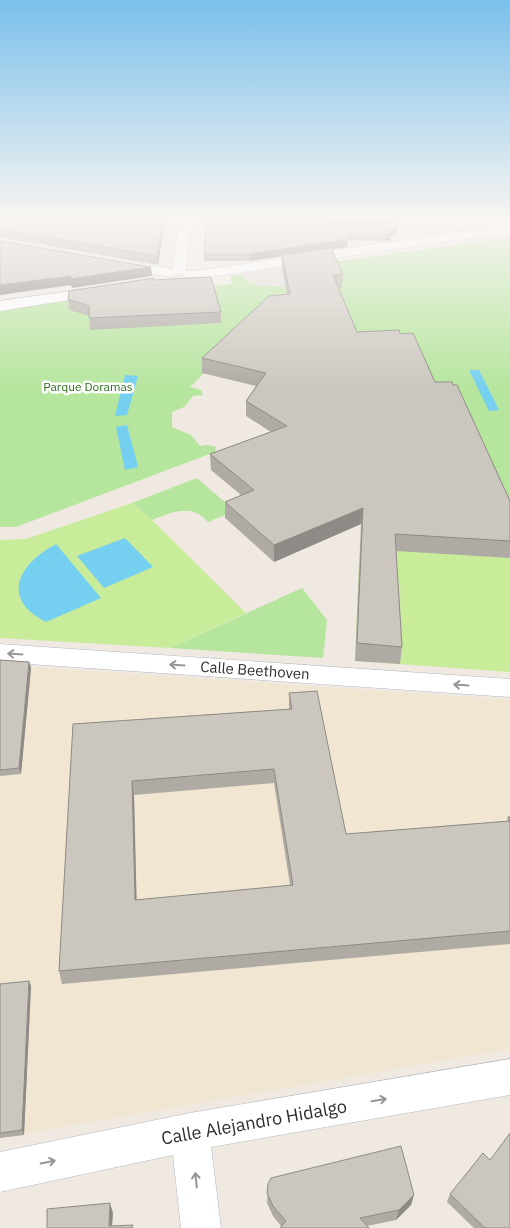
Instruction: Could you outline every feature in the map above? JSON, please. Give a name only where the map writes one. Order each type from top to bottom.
[{"type":"street","points":[[152,284],[161,282],[176,274]]},
{"type":"street","points":[[0,306],[114,289]]},
{"type":"street","name":"Calle Beethoven","points":[[0,653],[510,688]]},
{"type":"street","name":"Calle Alejandro Hidalgo","points":[[0,1174],[190,1132],[510,1077]]},
{"type":"street","points":[[190,1132],[201,1228]]},
{"type":"shaded area","points":[[241,274],[288,274],[290,287],[259,286],[247,281]]},
{"type":"shaded area","points":[[0,665],[510,700],[510,1049],[0,1138]]},
{"type":"green space","name":"Parque Doramas","points":[[242,274],[510,274],[510,526],[231,347],[190,387],[201,390],[203,395],[193,396],[184,407],[172,412],[172,427],[191,435],[200,446],[216,447],[215,452],[16,527],[0,527],[0,310],[92,297],[232,284],[230,276]]},
{"type":"green space","points":[[197,478],[235,511],[208,522],[202,516],[189,511],[174,512],[152,520],[132,503]]},
{"type":"green space","points":[[132,503],[152,520],[246,613],[170,648],[0,638],[0,540],[26,539]]},
{"type":"green space","points":[[510,540],[510,672],[355,661],[359,564],[384,565],[394,548]]},
{"type":"green space","points":[[302,588],[327,620],[323,658],[170,648]]},
{"type":"water","points":[[469,370],[479,370],[499,410],[489,411]]},
{"type":"water","points":[[125,375],[138,376],[127,415],[115,416]]},
{"type":"water","points":[[127,425],[138,467],[125,470],[116,427]]},
{"type":"water","points":[[125,538],[153,567],[104,588],[77,556]]},
{"type":"water","points":[[56,544],[101,598],[46,622],[32,613],[23,603],[19,592],[20,582],[24,571],[32,561]]},
{"type":"building","points":[[0,274],[102,274],[70,279],[71,276],[0,285]]},
{"type":"building","points":[[286,274],[340,274],[333,275],[357,332],[399,330],[400,334],[413,333],[435,382],[452,382],[453,385],[457,385],[510,501],[510,541],[395,534],[402,647],[357,643],[363,508],[274,545],[225,502],[254,490],[210,454],[287,426],[246,401],[266,373],[202,358],[269,296],[290,294]]},
{"type":"building","points":[[211,277],[221,312],[89,318],[89,306],[68,299],[69,291],[154,278],[153,280]]},
{"type":"building","points":[[0,660],[29,662],[19,768],[0,770]]},
{"type":"building","points":[[317,691],[346,834],[510,821],[510,931],[59,971],[73,724],[292,709],[289,693]],"holes":[[[274,769],[293,885],[135,900],[132,781]]]},
{"type":"building","points":[[29,981],[22,1130],[0,1133],[0,984]]},
{"type":"building","points":[[510,1133],[510,1228],[485,1228],[450,1194],[483,1153],[490,1160]]},
{"type":"building","points":[[401,1146],[414,1195],[399,1210],[360,1218],[369,1228],[280,1228],[286,1221],[273,1206],[267,1193],[271,1178]]},
{"type":"building","points":[[110,1203],[109,1226],[133,1225],[132,1228],[47,1228],[47,1209]]}]
